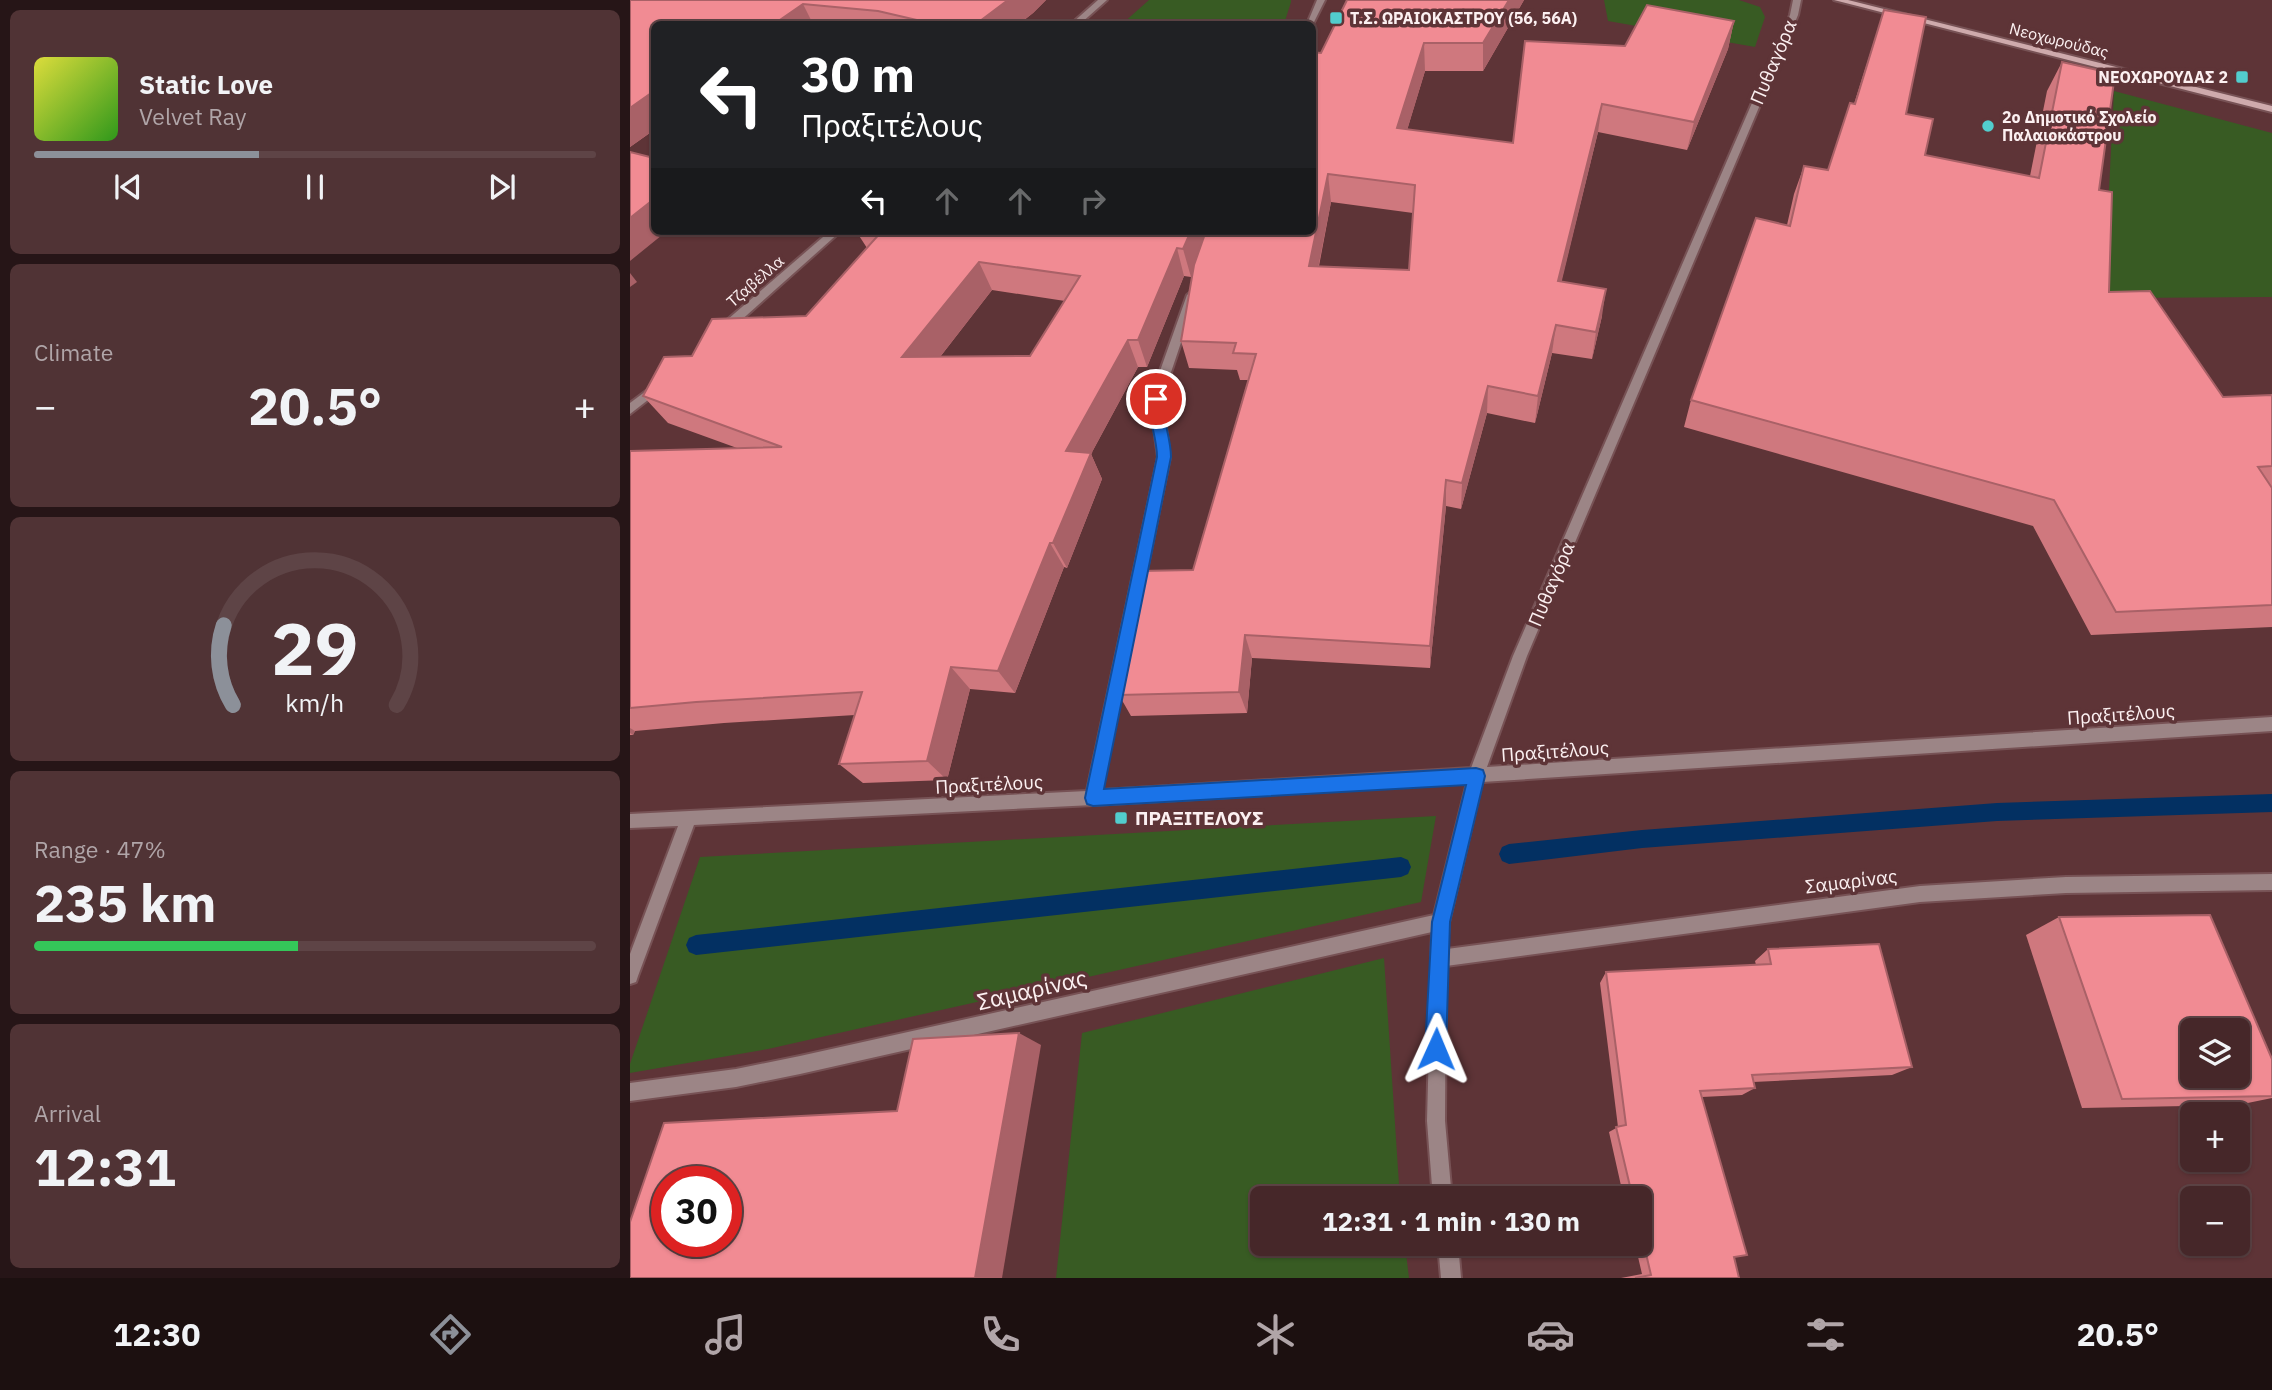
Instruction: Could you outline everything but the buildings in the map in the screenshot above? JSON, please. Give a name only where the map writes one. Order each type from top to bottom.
[{"type":"street","points":[[1078,21],[1103,0]]},
{"type":"street","points":[[1312,21],[1321,0]]},
{"type":"street","name":"Πυθαγόρα","points":[[1442,1186],[1436,1121],[1441,922],[1476,776],[1520,656],[1794,15],[1797,0]]},
{"type":"street","name":"Νεοχωρούδας","points":[[1839,0],[2272,109]]},
{"type":"street","name":"Τζαβέλλα","points":[[713,339],[831,235]]},
{"type":"street","points":[[1093,798],[1164,457],[1164,439],[1155,413],[1156,399],[1197,283]]},
{"type":"street","points":[[630,410],[671,374]]},
{"type":"street","name":"Πραξιτέλους","points":[[630,821],[1476,776],[2272,723]]},
{"type":"street","points":[[630,976],[689,818]]},
{"type":"street","name":"Σαμαρίνας","points":[[1438,959],[1909,895],[2066,885],[2272,882]]},
{"type":"street","name":"Σαμαρίνας","points":[[630,1092],[736,1078],[800,1065],[1441,922]]},
{"type":"street","points":[[1449,1256],[1451,1278]]},
{"type":"green space","points":[[1149,0],[1291,0],[1285,21],[1125,21]]},
{"type":"green space","points":[[1604,0],[1739,0],[1760,7],[1765,17],[1755,47],[1608,21]]},
{"type":"green space","points":[[2114,91],[2272,133],[2272,297],[2122,298],[2104,288]]},
{"type":"green space","points":[[1436,816],[1421,902],[768,1049],[630,1073],[630,1064],[700,857]]},
{"type":"green space","points":[[1384,958],[1399,1186],[1250,1186],[1250,1256],[1406,1256],[1409,1278],[1056,1278],[1082,1033]]},
{"type":"waterway","points":[[1509,854],[1642,839],[1997,812],[2272,803]]},
{"type":"waterway","points":[[696,945],[1401,867]]},
{"type":"place","name":"Τ.Σ. ΩΡΑΙΟΚΑΣΤΡΟΥ (56, 56Α)","points":[[1336,18]]},
{"type":"place","name":"ΝΕΟΧΩΡΟΥΔΑΣ 2","points":[[2242,77]]},
{"type":"place","name":"2ο Δημοτικό Σχολείο Παλαιοκάστρου","points":[[1988,126]]},
{"type":"place","name":"ΠΡΑΞΙΤΕΛΟΥΣ","points":[[1121,818]]},
{"type":"route","points":[[1156,399],[1155,413],[1164,439],[1164,457],[1093,798],[1476,776],[1441,922],[1436,1049]]}]
